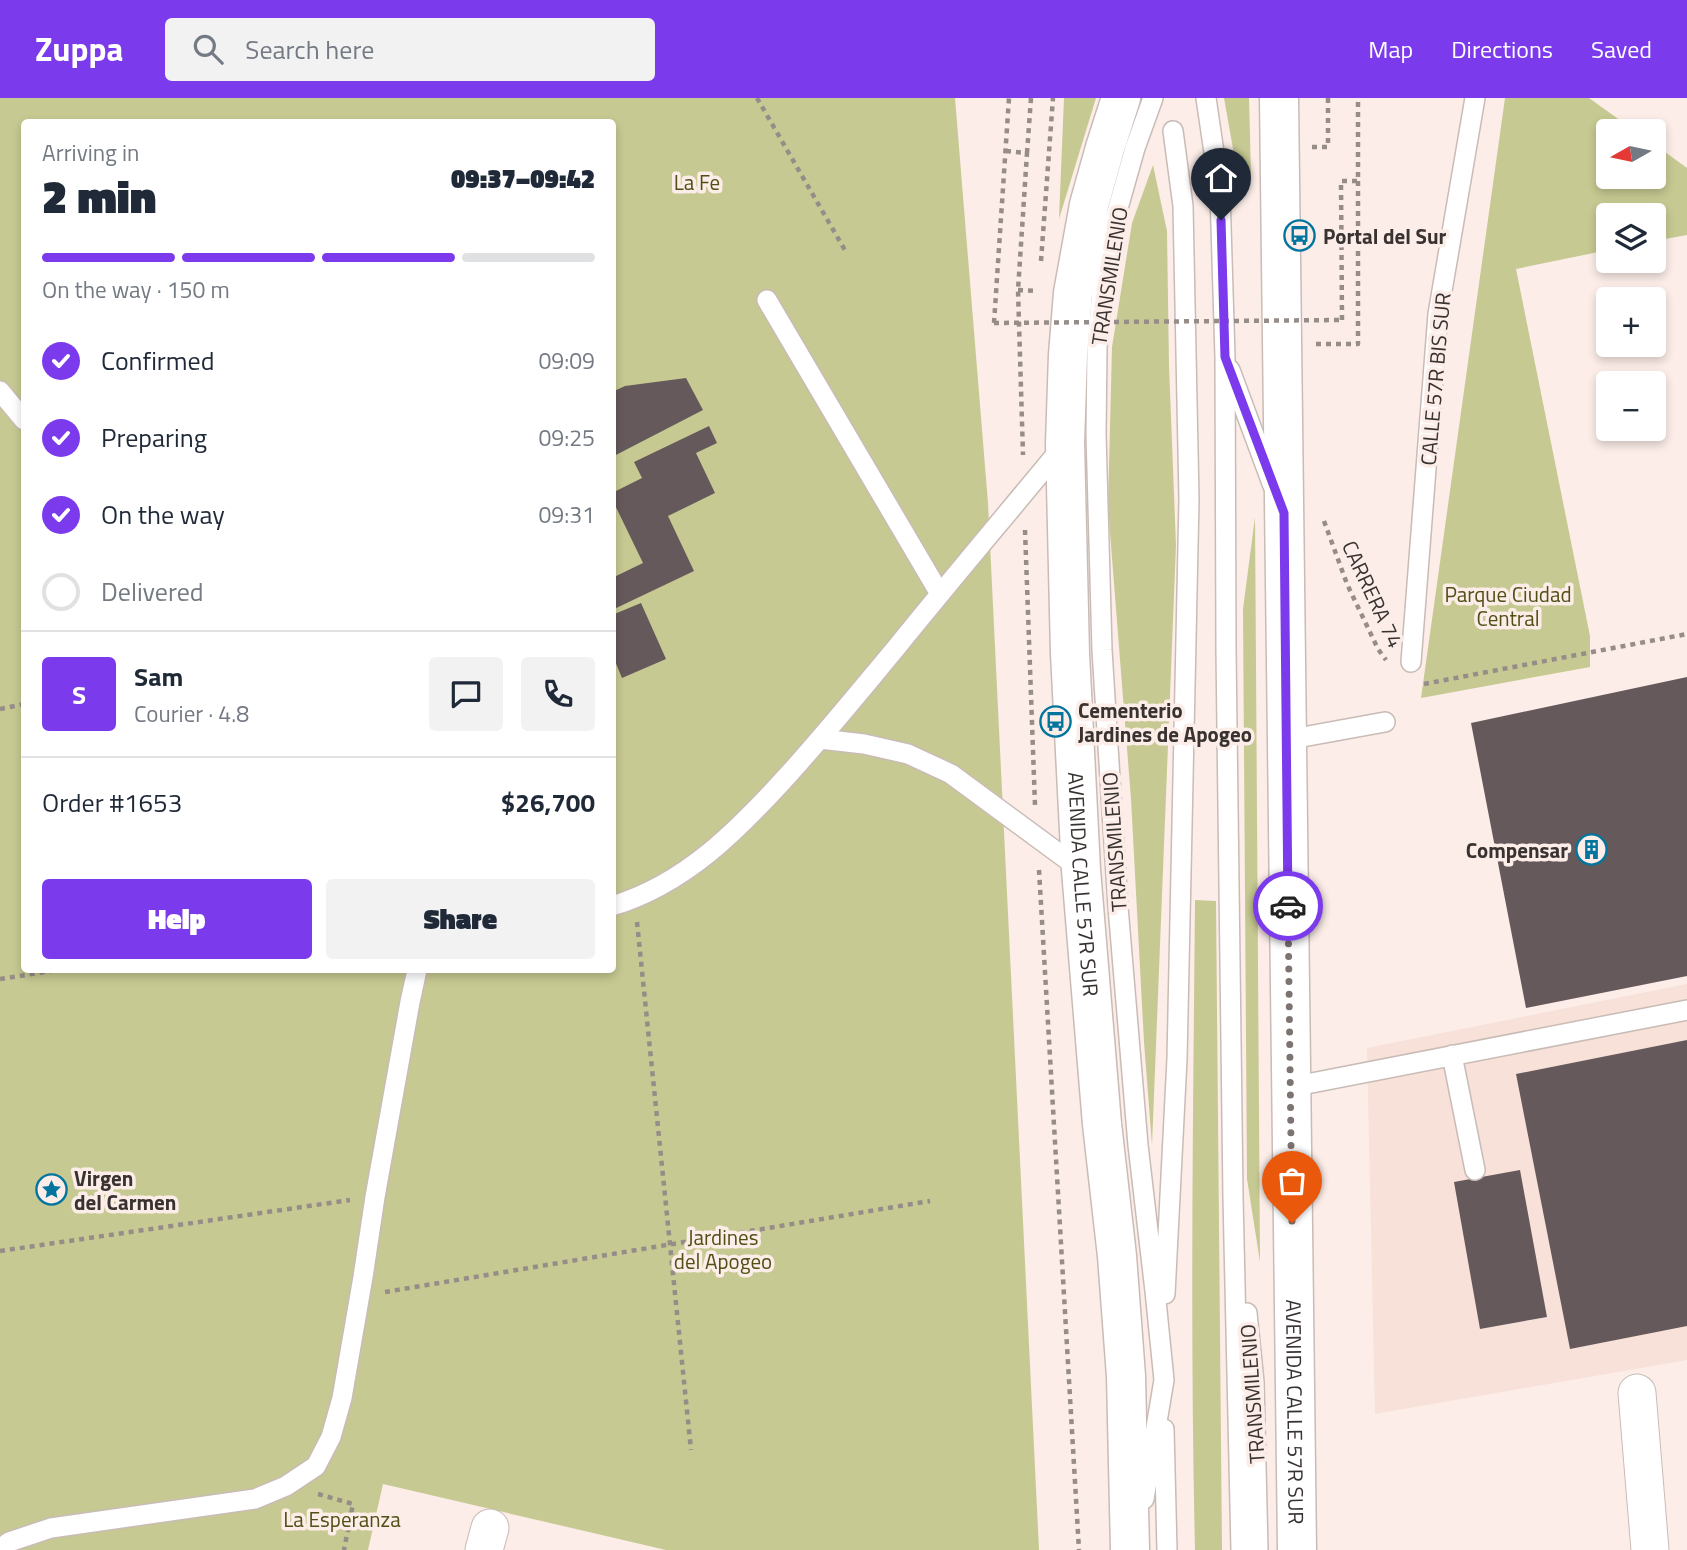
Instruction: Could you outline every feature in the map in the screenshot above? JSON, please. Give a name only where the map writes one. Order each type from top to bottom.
[{"type":"highway","name":"AVENIDA CALLE 57R SUR","points":[[1121,98],[1088,205],[1073,293],[1065,443],[1070,653],[1081,870],[1101,1124],[1117,1256],[1125,1363],[1132,1550]]},
{"type":"highway","name":"AVENIDA CALLE 57R SUR","points":[[1279,98],[1297,1550]]},
{"type":"street","points":[[1637,1393],[1650,1550]]},
{"type":"lane","name":"TRANSMILENIO","points":[[1132,1550],[1164,1381],[1138,1145],[1118,907],[1102,650],[1096,434],[1097,348],[1102,289],[1110,244],[1135,148],[1153,98]]},
{"type":"lane","name":"TRANSMILENIO","points":[[1206,98],[1220,192],[1225,357],[1233,1197],[1241,1550]]},
{"type":"lane","name":"CALLE 57R BIS SUR","points":[[1412,662],[1438,314],[1475,98]]},
{"type":"lane","name":"TRANSMILENIO","points":[[1167,1550],[1164,1309],[1177,1059],[1189,499],[1182,206],[1173,131]]},
{"type":"lane","points":[[767,300],[940,594]]},
{"type":"lane","name":"TRANSMILENIO","points":[[1225,357],[1284,513]]},
{"type":"lane","points":[[0,391],[21,416]]},
{"type":"lane","points":[[616,905],[669,882],[702,860],[756,811],[820,739],[1065,443]]},
{"type":"lane","points":[[1286,740],[1385,722]]},
{"type":"lane","points":[[820,739],[863,744],[908,754],[951,774],[1081,870]]},
{"type":"lane","points":[[407,973],[410,1002]]},
{"type":"lane","points":[[0,1549],[9,1542],[51,1528],[255,1499],[286,1486],[316,1466],[331,1437],[342,1398],[375,1197],[416,973]]},
{"type":"lane","points":[[1291,1087],[1687,1010]]},
{"type":"lane","points":[[1452,1055],[1475,1170]]},
{"type":"lane","name":"TRANSMILENIO","points":[[1233,1197],[1254,1382],[1258,1550]]},
{"type":"path","points":[[757,98],[846,252]]},
{"type":"path","points":[[1009,98],[994,323],[1342,320],[1341,181],[1358,181]]},
{"type":"path","points":[[1031,98],[1018,290],[1024,493],[1037,837],[1079,1550]]},
{"type":"path","points":[[1040,264],[1053,98]]},
{"type":"path","points":[[1328,98],[1328,147]]},
{"type":"path","points":[[1282,344],[1358,344],[1358,98]]},
{"type":"path","points":[[1006,151],[1027,153]]},
{"type":"path","name":"CARRERA 74","points":[[1324,521],[1347,584],[1378,649],[1392,668]]},
{"type":"path","points":[[1423,684],[1687,634]]},
{"type":"path","points":[[0,709],[21,705]]},
{"type":"path","points":[[634,899],[691,1450]]},
{"type":"path","points":[[0,979],[39,973]]},
{"type":"path","points":[[0,1251],[375,1197]]},
{"type":"path","points":[[359,1296],[930,1201]]},
{"type":"path","points":[[286,1486],[353,1504],[344,1550]]},
{"type":"shaded area","points":[[1687,984],[1687,1360],[1375,1414],[1367,1048]]},
{"type":"green space","name":"Jardines del Apogeo","points":[[0,98],[955,98],[988,503],[1039,1550],[666,1550],[383,1484],[368,1550],[0,1550]]},
{"type":"green space","points":[[1064,98],[1096,98],[1059,219]]},
{"type":"green space","points":[[1224,98],[1249,98],[1251,175],[1238,177]]},
{"type":"green space","name":"Parque Ciudad Central","points":[[1505,98],[1589,98],[1618,119],[1596,119],[1596,189],[1666,189],[1666,153],[1687,168],[1687,235],[1666,239],[1666,203],[1596,203],[1596,252],[1516,269],[1590,636],[1590,667],[1421,698]]},
{"type":"green space","points":[[1153,165],[1167,231],[1176,545],[1152,1145],[1131,799],[1108,507],[1112,347],[1132,223]]},
{"type":"green space","points":[[1255,517],[1260,1262],[1247,1179],[1243,609]]},
{"type":"green space","points":[[1195,900],[1216,901],[1222,1550],[1195,1550],[1192,1306]]},
{"type":"building","points":[[686,378],[703,410],[616,455],[616,390],[625,386]]},
{"type":"building","points":[[709,426],[717,443],[696,453],[715,493],[668,516],[694,571],[616,608],[616,576],[643,563],[616,507],[616,491],[642,478],[634,462]]},
{"type":"building","points":[[641,603],[666,659],[622,678],[616,664],[616,613]]},
{"type":"building","name":"Compensar","points":[[1687,677],[1687,976],[1526,1008],[1471,723]]},
{"type":"building","points":[[1687,1040],[1687,1326],[1570,1349],[1516,1074]]},
{"type":"building","points":[[1520,1170],[1547,1317],[1480,1329],[1454,1182]]},
{"type":"way so far","points":[[1288,906],[1292,1223]]},
{"type":"place","name":"Portal del Sur","points":[[1300,236]]},
{"type":"place","name":"Cementerio Jardines de Apogeo","points":[[1055,722]]},
{"type":"place","name":"Compensar","points":[[1591,850]]},
{"type":"place","name":"Virgen del Carmen","points":[[51,1190]]},
{"type":"route","points":[[1221,220],[1225,357],[1284,513],[1288,906]]},
{"type":"park label","name":"La Fe","points":[[697,182]]},
{"type":"park label","name":"La Esperanza","points":[[342,1519]]}]
